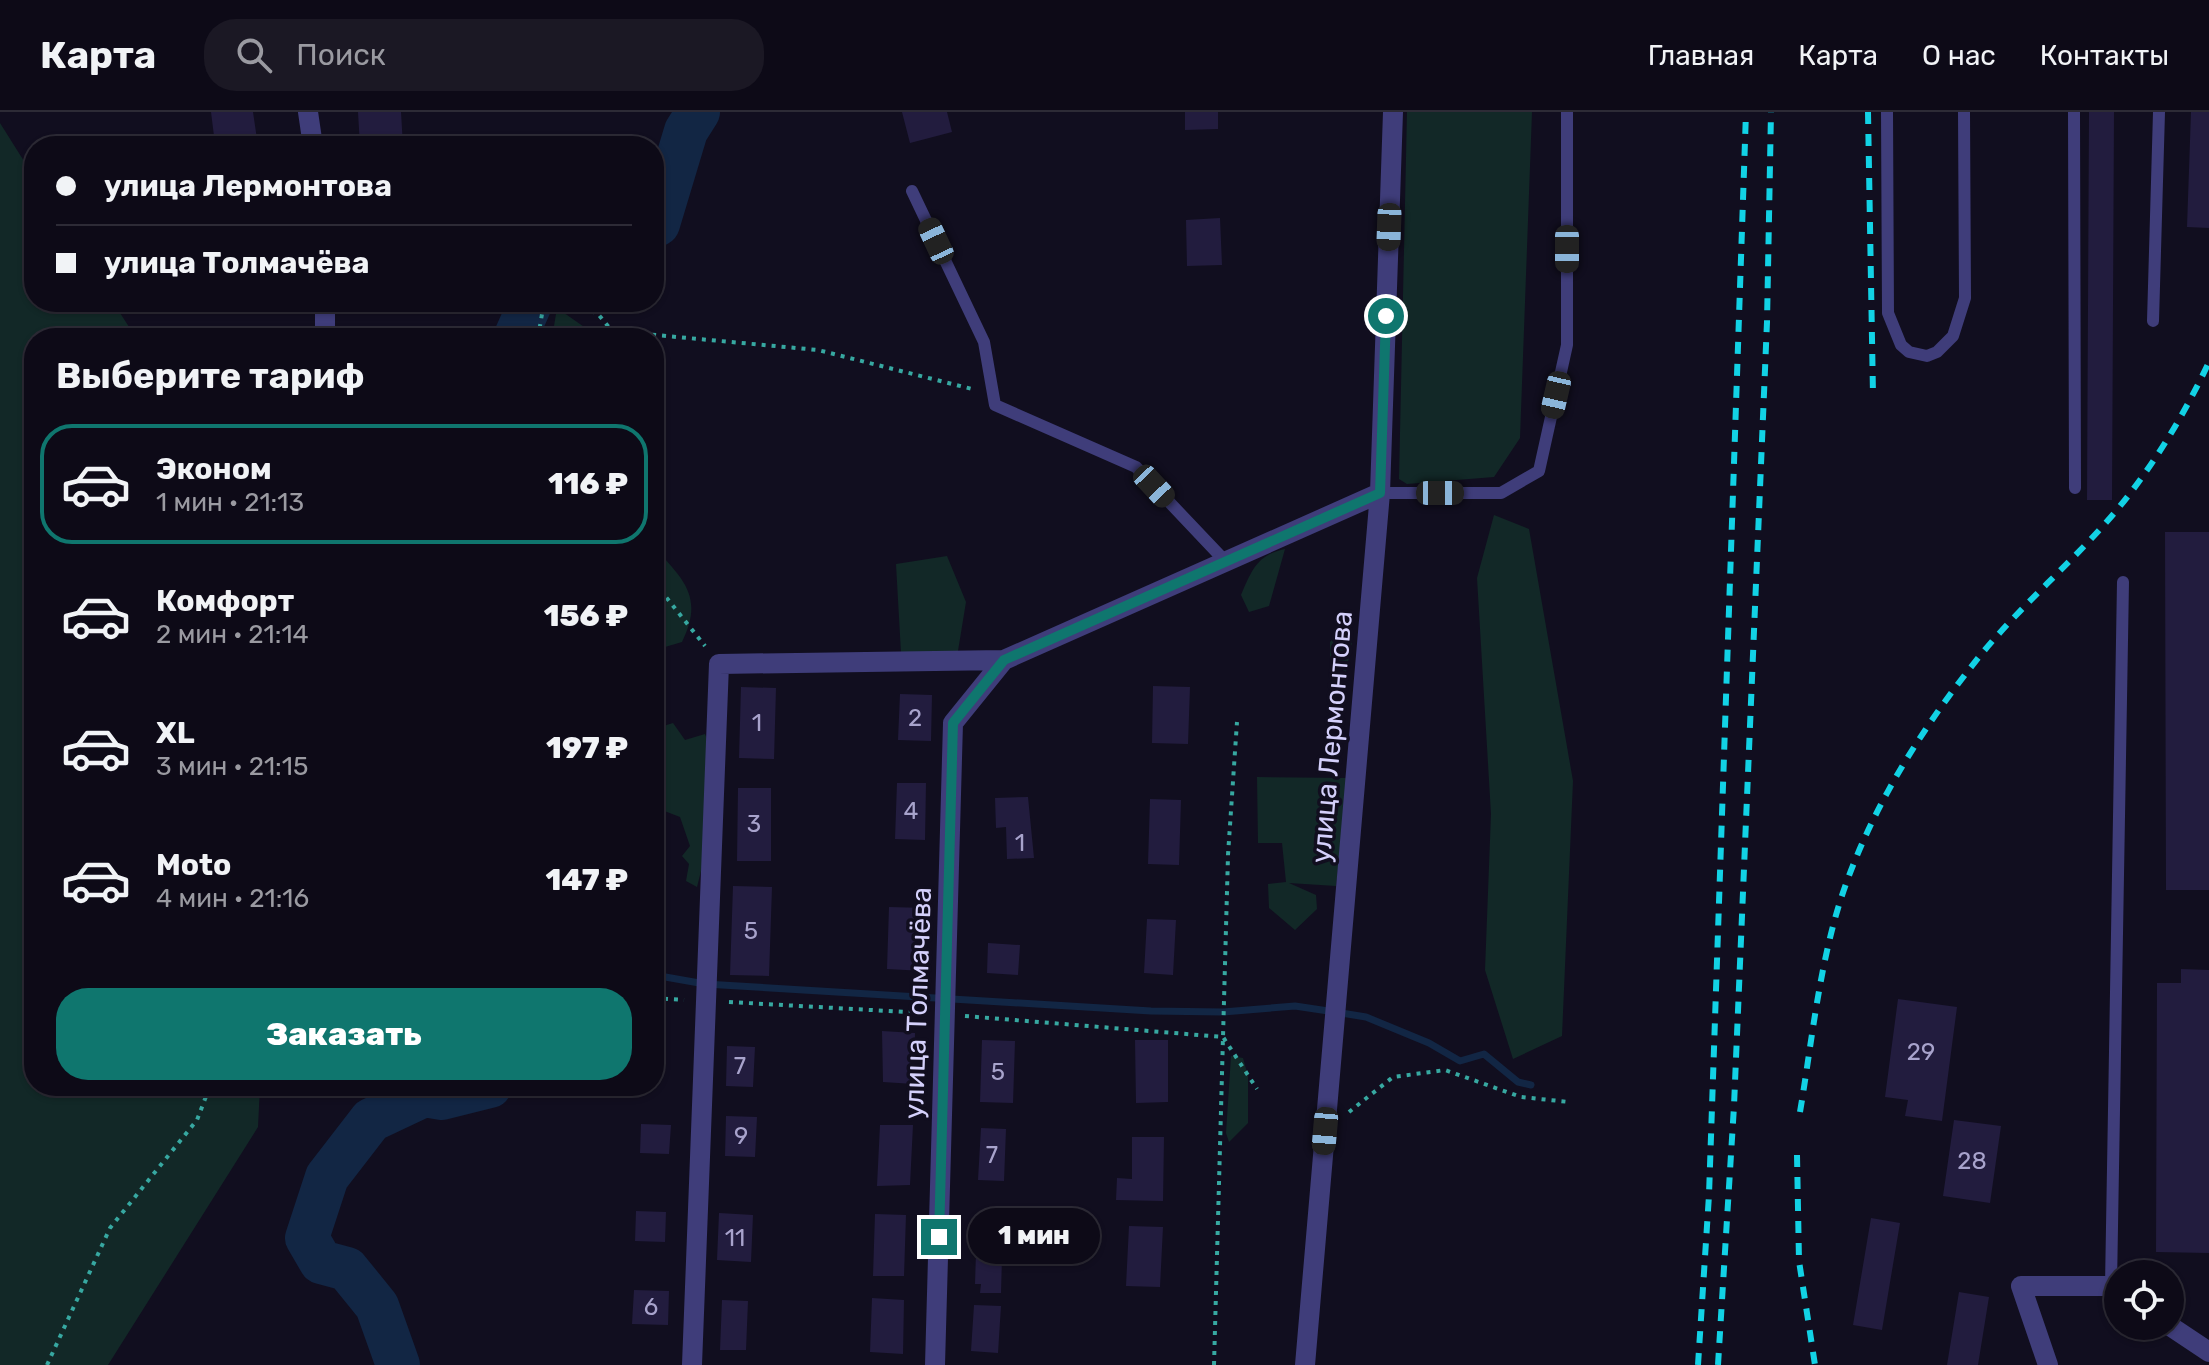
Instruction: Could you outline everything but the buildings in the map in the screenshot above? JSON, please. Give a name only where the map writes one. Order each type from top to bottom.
[{"type":"street","points":[[308,112],[312,136]]},
{"type":"street","name":"улица Лермонтова","points":[[1305,1365],[1380,493],[1393,112]]},
{"type":"street","points":[[692,1365],[719,664],[1004,660],[1380,493]]},
{"type":"street","name":"улица Толмачёва","points":[[935,1365],[953,723],[1004,660]]},
{"type":"street","points":[[2048,1365],[2021,1286],[2104,1289]]},
{"type":"street","points":[[2184,1335],[2209,1352]]},
{"type":"lane","points":[[1380,493],[1501,493],[1539,471],[1567,345],[1567,112]]},
{"type":"lane","points":[[1887,112],[1888,313],[1901,345],[1909,352],[1927,356],[1937,352],[1953,336],[1965,298],[1964,112]]},
{"type":"lane","points":[[2074,112],[2075,488]]},
{"type":"lane","points":[[2153,321],[2159,112]]},
{"type":"lane","points":[[912,191],[984,342],[995,405],[1136,467],[1226,562]]},
{"type":"lane","points":[[2115,1260],[2123,582]]},
{"type":"path","points":[[594,312],[610,328]]},
{"type":"path","points":[[664,336],[818,350],[994,394]]},
{"type":"path","points":[[664,595],[719,664]]},
{"type":"path","points":[[1214,1365],[1228,855],[1237,722]]},
{"type":"path","points":[[1325,1131],[1393,1077],[1445,1070],[1521,1097],[1569,1102]]},
{"type":"path","points":[[47,1365],[110,1228],[197,1120],[206,1096]]},
{"type":"green space","points":[[1407,112],[1532,112],[1520,438],[1494,477],[1407,484],[1399,479]]},
{"type":"green space","points":[[0,123],[24,161],[24,312],[119,312],[130,328],[24,328],[24,1096],[260,1096],[258,1127],[108,1365],[0,1365]]},
{"type":"green space","points":[[556,312],[563,312],[586,328],[554,328]]},
{"type":"green space","points":[[1494,515],[1529,529],[1573,781],[1562,1036],[1513,1059],[1485,970],[1491,814],[1477,578]]},
{"type":"green space","points":[[1285,549],[1269,606],[1249,612],[1241,595],[1252,571],[1268,555]]},
{"type":"green space","points":[[947,556],[966,602],[957,657],[901,653],[896,564]]},
{"type":"green space","points":[[664,558],[682,580],[691,601],[691,613],[682,642],[665,647]]},
{"type":"green space","points":[[1340,631],[1353,637],[1346,672],[1330,662],[1330,642]]},
{"type":"green space","points":[[673,723],[685,740],[705,734],[709,744],[712,808],[703,820],[704,859],[697,887],[686,881],[689,864],[682,856],[690,846],[680,817],[664,811],[664,726]]},
{"type":"green space","points":[[1257,777],[1348,778],[1336,886],[1289,883],[1316,895],[1317,909],[1295,930],[1269,908],[1268,884],[1286,882],[1282,843],[1258,843]]},
{"type":"green space","points":[[1231,1056],[1243,1058],[1248,1076],[1248,1123],[1229,1142],[1226,1133]]},
{"type":"waterway","points":[[664,204],[686,131],[698,112]]},
{"type":"waterway","points":[[519,328],[527,312]]},
{"type":"waterway","points":[[664,977],[705,984],[1151,1011],[1223,1012],[1295,1006],[1366,1017],[1429,1043],[1460,1061],[1484,1054],[1518,1082],[1531,1085]]},
{"type":"waterway","points":[[398,1365],[377,1306],[347,1269],[321,1262],[307,1238],[327,1177],[371,1120],[422,1096]]},
{"type":"waterway","points":[[430,1096],[450,1096]]},
{"type":"railway","points":[[1698,1365],[1709,1195],[1746,112]]},
{"type":"railway","points":[[1718,1365],[1734,1106],[1767,322],[1771,112]]},
{"type":"railway","points":[[1868,112],[1873,395]]},
{"type":"railway","points":[[1800,1112],[1830,937],[1847,881],[1888,792],[1921,736],[1979,657],[2130,494],[2167,439],[2209,362]]},
{"type":"railway","points":[[1797,1155],[1799,1261],[1815,1365]]},
{"type":"route","points":[[939,1237],[953,723],[1004,660],[1380,493],[1386,316]]}]
